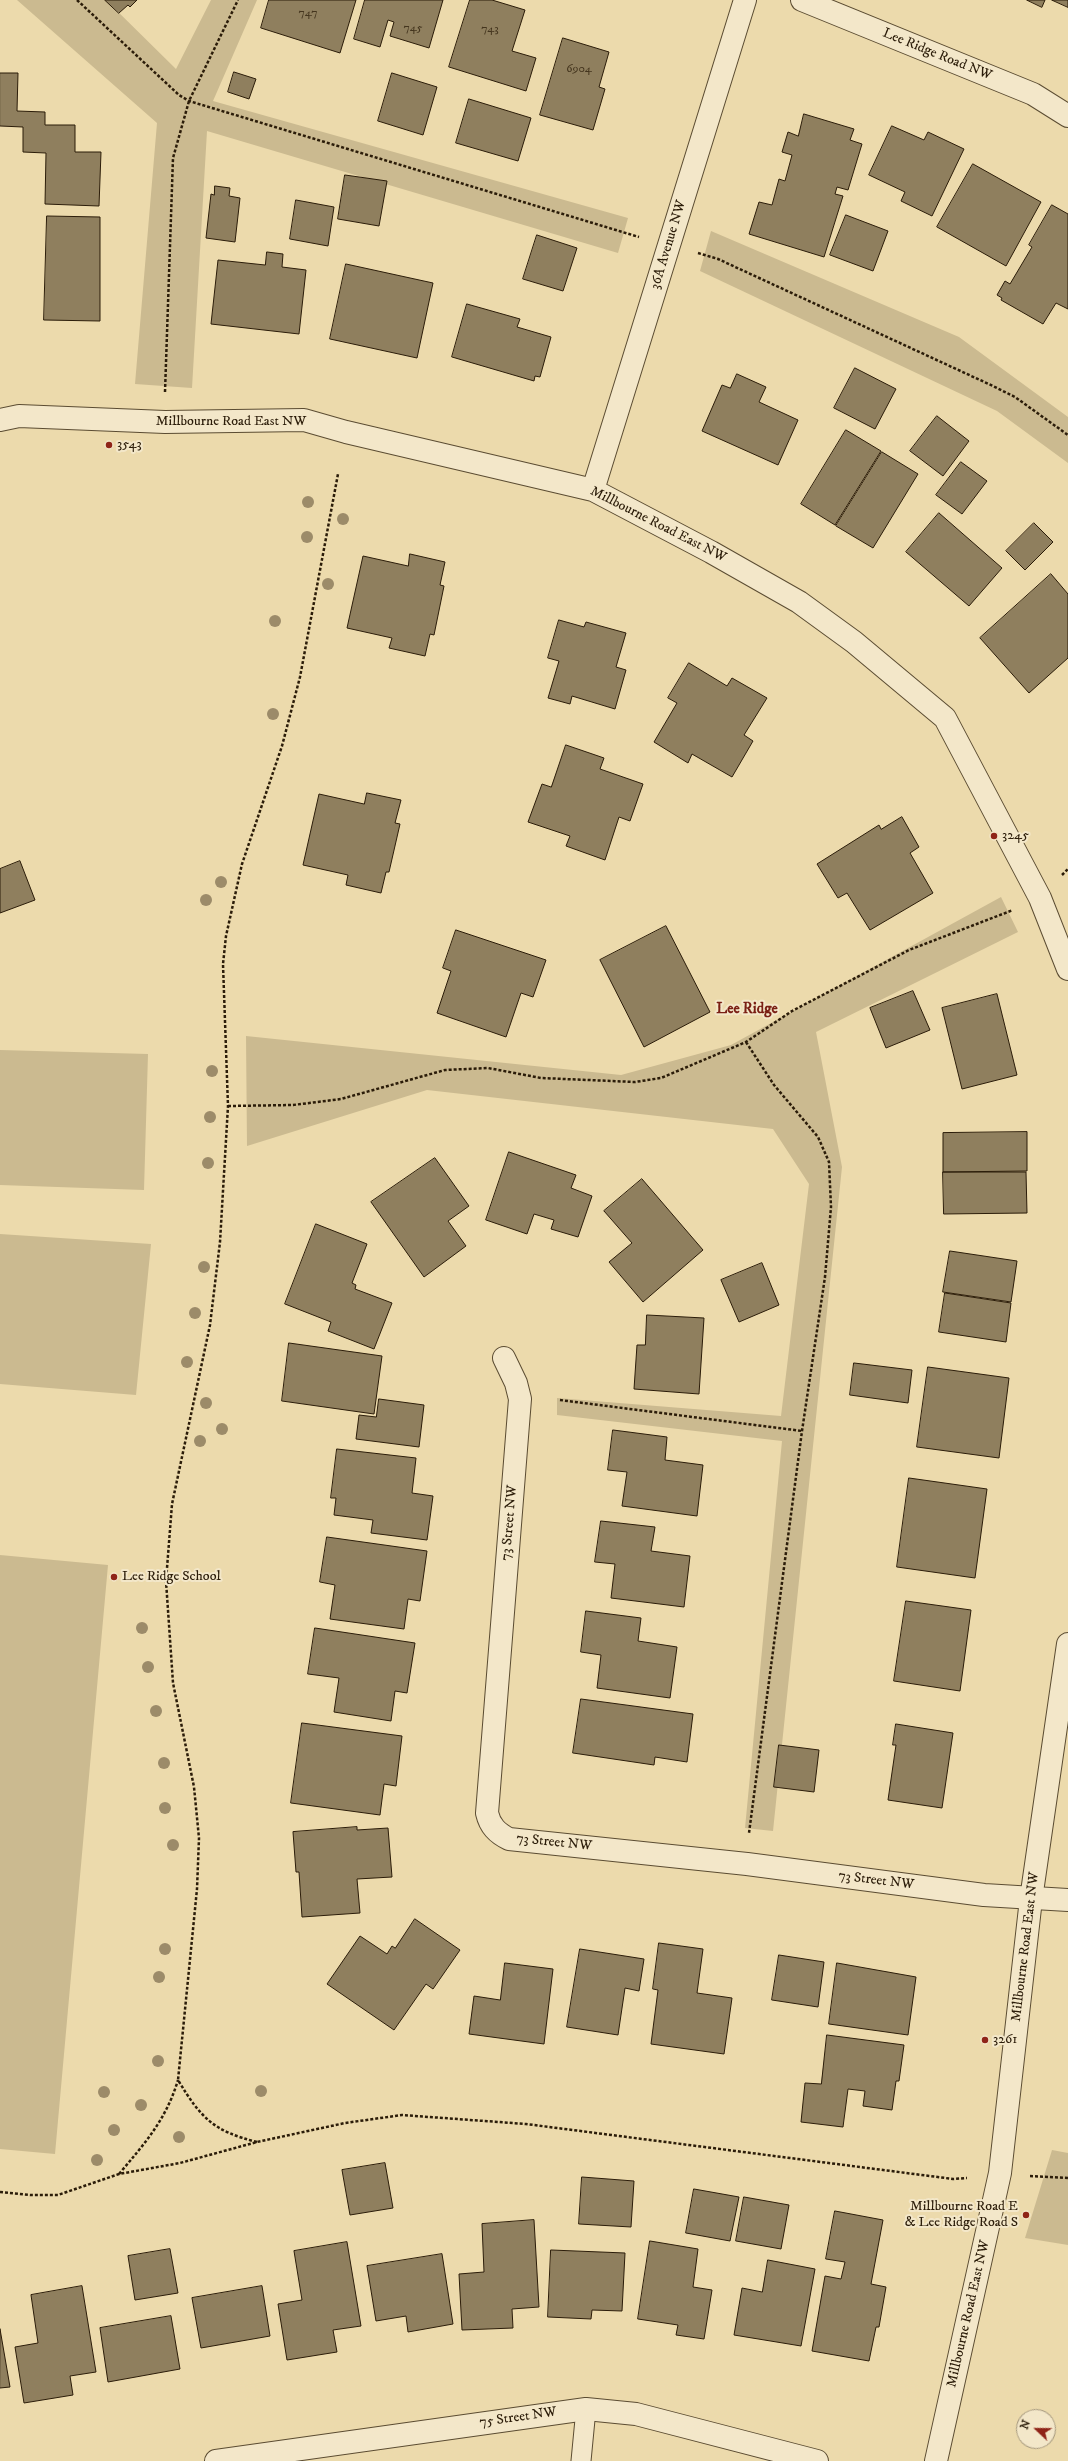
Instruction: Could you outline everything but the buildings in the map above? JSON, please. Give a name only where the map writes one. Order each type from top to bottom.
[{"type":"street","name":"36A Avenue NW","points":[[593,490],[745,0]]},
{"type":"street","name":"Lee Ridge Road NW","points":[[802,0],[1033,94],[1068,116]]},
{"type":"street","name":"Millbourne Road East NW","points":[[0,420],[19,416],[165,422],[304,420],[346,432],[593,490],[799,602],[854,642],[945,718],[1040,898],[1068,969]]},
{"type":"street","name":"73 Street NW","points":[[504,1358],[516,1382],[520,1399],[487,1813],[489,1823],[495,1830],[509,1839],[747,1864],[1031,1899],[1068,1900]]},
{"type":"street","name":"Millbourne Road East NW","points":[[936,2461],[1000,2173],[1031,1899],[1068,1644]]},
{"type":"street","name":"75 Street NW","points":[[219,2461],[586,2409],[636,2414],[817,2461]]},
{"type":"lane","points":[[581,2461],[586,2409]]},
{"type":"path","points":[[77,0],[179,96],[189,101],[718,259],[1015,397],[1068,435]]},
{"type":"path","points":[[165,422],[173,158],[189,101],[238,0]]},
{"type":"path","points":[[119,2174],[154,2133],[171,2104],[178,2080],[197,1889],[198,1838],[194,1787],[173,1683],[166,1581],[167,1546],[172,1504],[210,1325],[220,1242],[228,1106],[223,964],[226,936],[242,864],[282,746],[300,677],[338,474]]},
{"type":"path","points":[[228,1106],[293,1105],[341,1099],[445,1070],[488,1068],[541,1078],[635,1082],[661,1078],[746,1042],[792,1011],[909,950],[1040,898],[1068,869]]},
{"type":"path","points":[[746,1042],[774,1085],[818,1137],[829,1162],[832,1206],[825,1277],[802,1431],[749,1833]]},
{"type":"path","points":[[560,1400],[802,1431]]},
{"type":"path","points":[[178,2080],[206,2120],[231,2135],[257,2142]]},
{"type":"path","points":[[0,2192],[31,2195],[58,2195],[119,2174],[180,2163],[257,2142],[345,2123],[402,2115],[526,2124],[953,2180],[1000,2173],[1068,2178]]},
{"type":"shaded area","points":[[17,0],[106,0],[176,69],[211,0],[257,0],[213,101],[628,218],[618,253],[207,131],[192,388],[135,384],[157,123]]},
{"type":"shaded area","points":[[711,231],[959,337],[1068,417],[1068,463],[997,411],[700,271]]},
{"type":"shaded area","points":[[1001,897],[1018,932],[816,1032],[842,1167],[773,1831],[745,1828],[782,1441],[557,1415],[557,1398],[781,1416],[809,1184],[773,1129],[427,1090],[247,1146],[246,1036],[621,1075],[731,1045]]},
{"type":"shaded area","points":[[0,1050],[148,1054],[144,1190],[0,1185]]},
{"type":"shaded area","points":[[0,1234],[151,1244],[136,1395],[0,1384]]},
{"type":"shaded area","points":[[0,1555],[108,1565],[55,2154],[0,2149]]},
{"type":"shaded area","points":[[1052,2150],[1068,2153],[1068,2245],[1025,2238]]},
{"type":"place","name":"3543","points":[[109,445]]},
{"type":"place","name":"3245","points":[[994,836]]},
{"type":"place","name":"Lee Ridge School","points":[[114,1577]]},
{"type":"place","name":"3261","points":[[985,2040]]},
{"type":"place","name":"Millbourne Road E & Lee Ridge Road S","points":[[1026,2215]]},
{"type":"district","name":"Lee Ridge","points":[[747,1010]]}]
